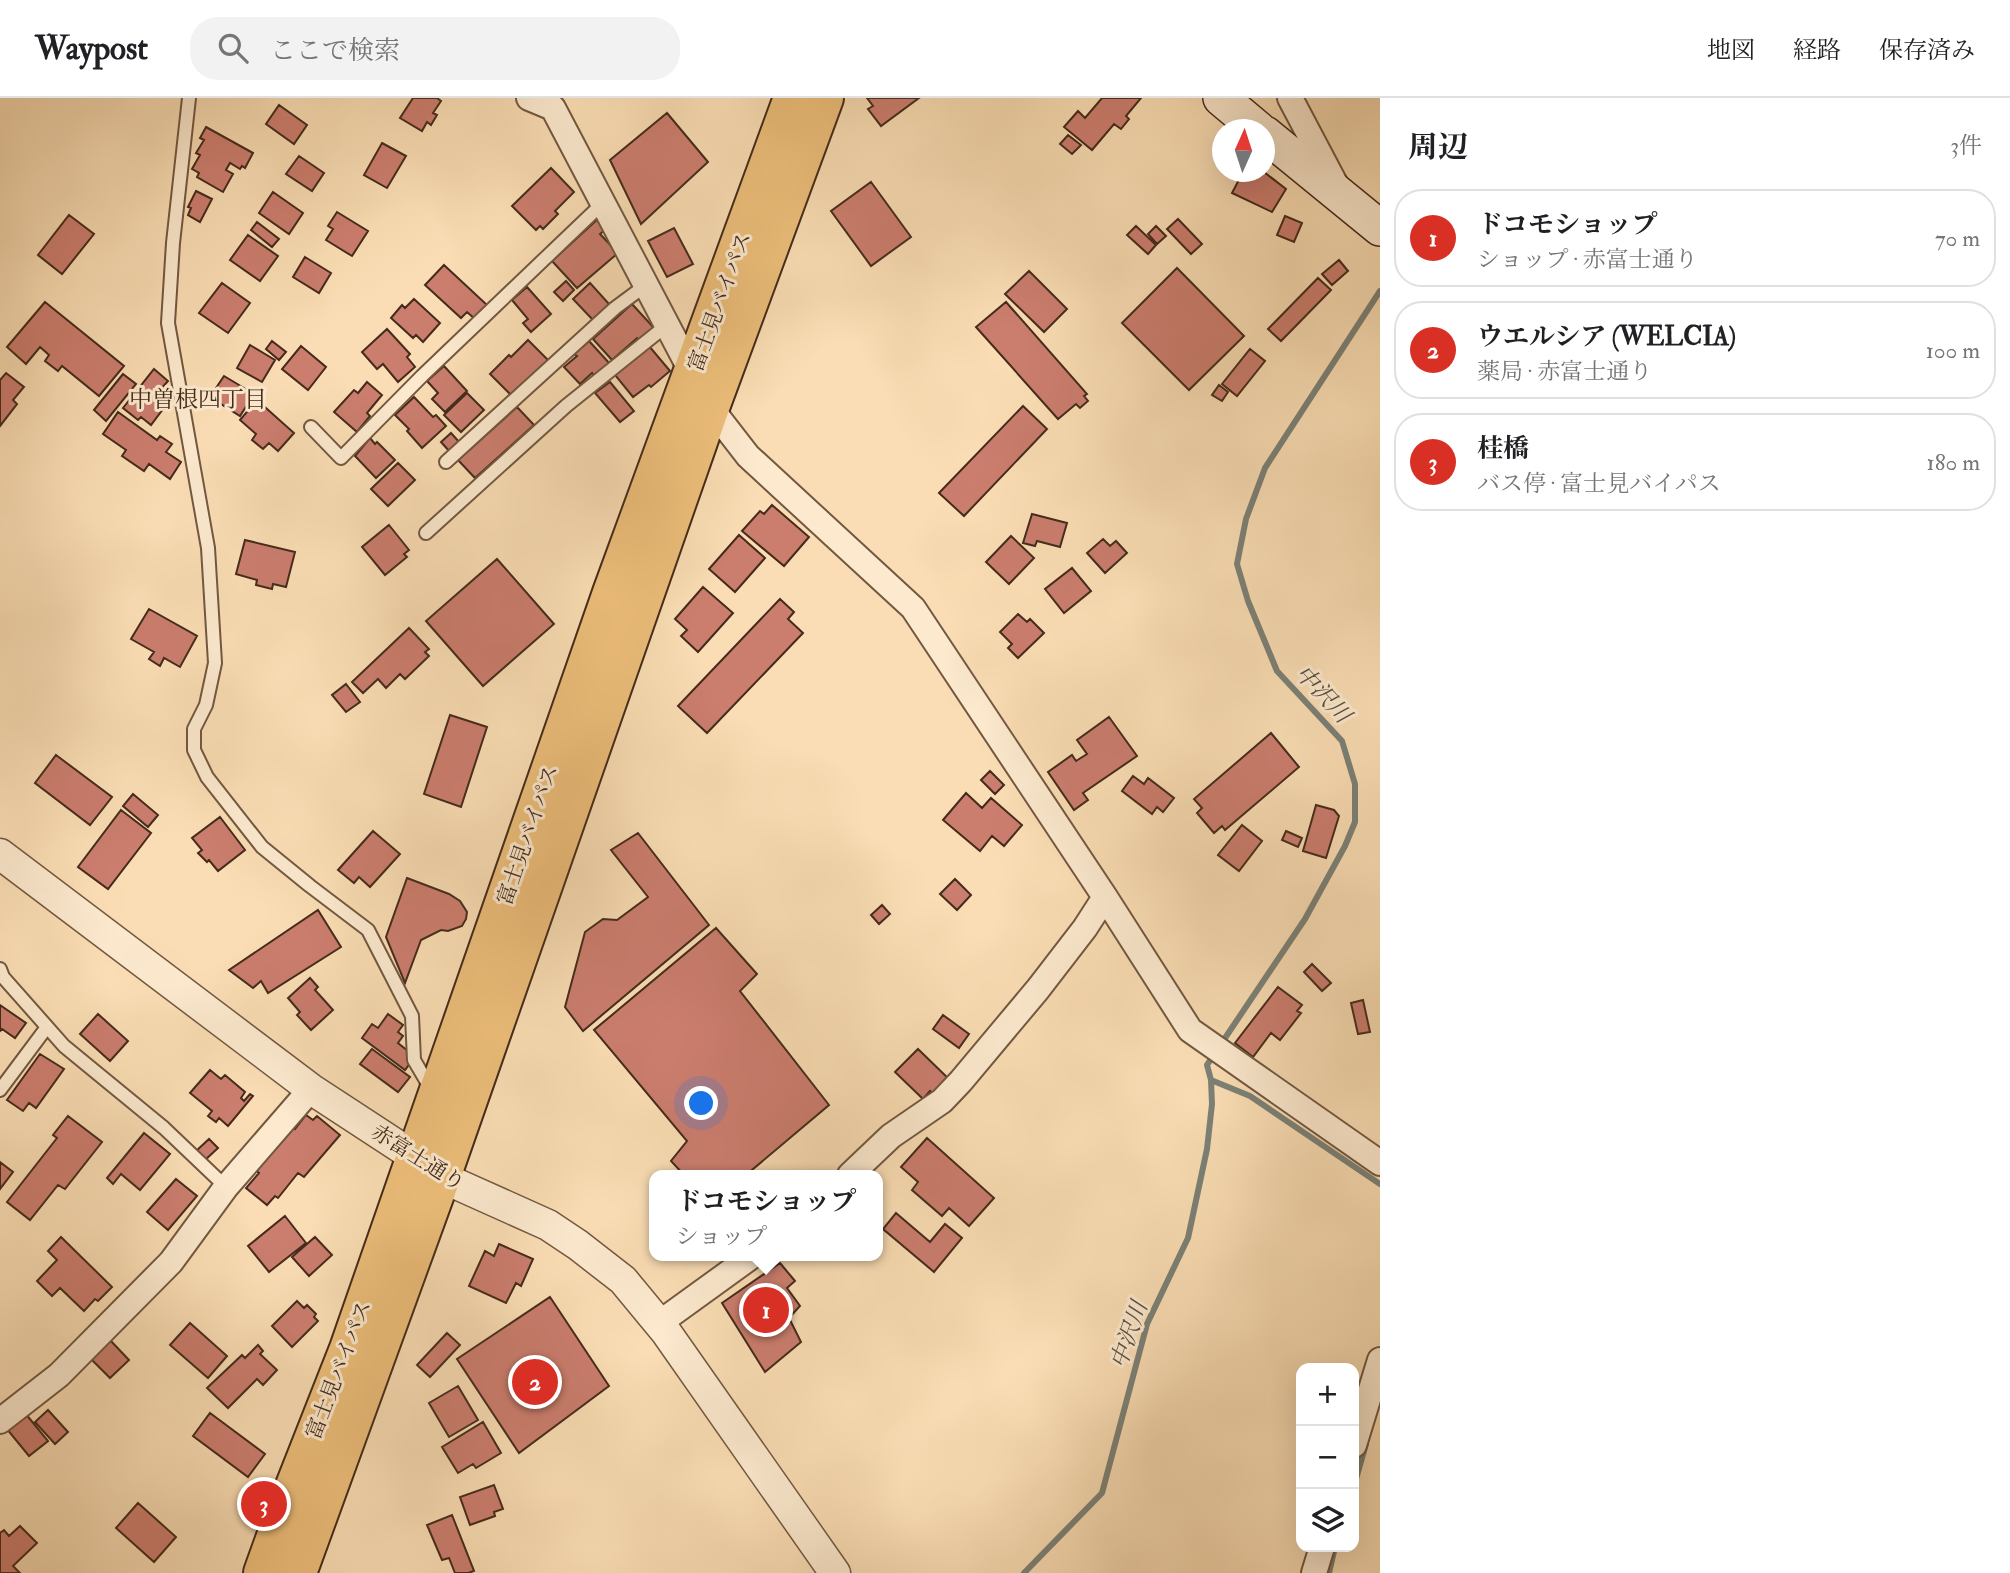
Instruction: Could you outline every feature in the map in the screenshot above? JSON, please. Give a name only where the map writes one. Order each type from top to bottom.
[{"type":"highway","name":"富士見バイパス","points":[[297,1573],[428,1167],[702,391],[793,98]]},
{"type":"highway","name":"富士見バイパス","points":[[263,1573],[349,1349],[428,1167],[436,1098],[612,593],[702,391],[824,98]]},
{"type":"main road","points":[[1221,98],[1246,119]]},
{"type":"main road","points":[[1275,142],[1359,211]]},
{"type":"street","points":[[529,98],[554,108],[702,391],[748,456],[913,608],[1190,1030],[1380,1163]]},
{"type":"street","points":[[1290,98],[1359,211]]},
{"type":"street","name":"赤富士通り","points":[[0,854],[311,1089],[428,1167],[548,1225],[623,1280],[658,1324],[835,1573]]},
{"type":"street","points":[[855,1170],[891,1136],[942,1101],[961,1081],[1038,989],[1105,897]]},
{"type":"street","points":[[0,1421],[59,1375],[171,1262],[226,1187],[311,1089]]},
{"type":"street","points":[[658,1324],[745,1261]]},
{"type":"street","points":[[1359,1429],[1380,1360]]},
{"type":"street","points":[[1314,1573],[1320,1552]]},
{"type":"lane","points":[[189,98],[173,243],[169,323],[208,548],[215,663],[206,705],[194,729],[194,750],[207,777],[262,847],[368,930],[412,1016],[414,1060],[436,1098]]},
{"type":"lane","points":[[311,427],[341,457],[603,203]]},
{"type":"lane","points":[[446,462],[615,308],[646,285]]},
{"type":"lane","points":[[426,533],[566,406],[667,325]]},
{"type":"lane","points":[[1,976],[64,1046],[164,1128],[226,1187]]},
{"type":"lane","points":[[0,1090],[47,1027]]},
{"type":"building","points":[[413,98],[437,98],[441,101],[433,113],[437,115],[431,125],[427,122],[422,131],[400,118]]},
{"type":"building","points":[[867,98],[919,98],[881,126],[868,109],[873,106]]},
{"type":"building","points":[[1102,98],[1141,98],[1126,116],[1129,119],[1121,129],[1114,124],[1092,150],[1064,127],[1078,111],[1085,118]]},
{"type":"building","points":[[279,105],[307,125],[294,144],[266,124]]},
{"type":"building","points":[[667,113],[708,162],[641,224],[610,160]]},
{"type":"building","points":[[206,127],[253,153],[245,168],[242,166],[240,169],[230,163],[226,170],[233,174],[223,192],[197,177],[199,173],[192,169],[200,155],[196,153],[204,140],[200,138]]},
{"type":"building","points":[[1068,135],[1081,145],[1072,154],[1060,144]]},
{"type":"building","points":[[382,143],[406,156],[387,188],[364,175]]},
{"type":"building","points":[[299,156],[324,173],[312,191],[286,174]]},
{"type":"building","points":[[551,168],[574,192],[555,211],[558,214],[543,229],[540,226],[536,230],[512,206]]},
{"type":"building","points":[[1275,180],[1286,189],[1272,212],[1232,193],[1238,182]]},
{"type":"building","points":[[871,182],[911,237],[871,266],[831,211]]},
{"type":"building","points":[[196,191],[212,199],[200,222],[188,215],[191,208],[188,207]]},
{"type":"building","points":[[273,192],[303,213],[289,234],[259,213]]},
{"type":"building","points":[[337,212],[368,231],[352,256],[326,240],[333,229],[328,226]]},
{"type":"building","points":[[69,215],[94,234],[62,274],[38,255]]},
{"type":"building","points":[[1285,216],[1302,223],[1294,242],[1277,235]]},
{"type":"building","points":[[599,218],[606,229],[600,234],[618,253],[577,288],[552,261]]},
{"type":"building","points":[[1178,219],[1202,244],[1191,254],[1167,229]]},
{"type":"building","points":[[257,222],[279,239],[272,247],[251,230]]},
{"type":"building","points":[[1136,226],[1156,245],[1148,254],[1127,235]]},
{"type":"building","points":[[1156,226],[1166,236],[1157,244],[1148,234]]},
{"type":"building","points":[[674,228],[693,264],[667,277],[648,241]]},
{"type":"building","points":[[248,235],[278,256],[260,281],[230,260]]},
{"type":"building","points":[[305,257],[331,273],[319,293],[293,277]]},
{"type":"building","points":[[1339,260],[1348,271],[1332,285],[1322,274]]},
{"type":"building","points":[[444,265],[487,305],[475,319],[467,312],[461,318],[425,285]]},
{"type":"building","points":[[1177,268],[1244,336],[1189,390],[1122,323]]},
{"type":"building","points":[[1029,271],[1067,309],[1044,332],[1005,294]]},
{"type":"building","points":[[1318,278],[1331,290],[1281,341],[1268,329]]},
{"type":"building","points":[[566,281],[574,290],[563,301],[554,292]]},
{"type":"building","points":[[222,283],[250,303],[228,333],[199,313]]},
{"type":"building","points":[[590,283],[609,304],[593,320],[573,299]]},
{"type":"building","points":[[527,287],[551,314],[531,332],[523,323],[528,319],[512,300]]},
{"type":"building","points":[[414,299],[440,323],[423,342],[416,335],[413,338],[391,318],[402,305],[405,308]]},
{"type":"building","points":[[45,302],[124,366],[99,396],[62,366],[58,371],[45,361],[49,355],[40,347],[26,364],[7,347]]},
{"type":"building","points":[[1006,302],[1087,394],[1084,396],[1088,401],[1080,408],[1076,404],[1058,419],[976,327]]},
{"type":"building","points":[[632,304],[654,328],[640,341],[637,338],[612,360],[593,339]]},
{"type":"building","points":[[387,329],[410,354],[407,357],[415,367],[398,382],[383,364],[377,369],[362,352]]},
{"type":"building","points":[[528,340],[549,361],[513,397],[490,374]]},
{"type":"building","points":[[272,341],[286,352],[279,360],[266,349]]},
{"type":"building","points":[[589,341],[610,364],[595,377],[592,373],[580,384],[564,367]]},
{"type":"building","points":[[250,345],[275,360],[262,382],[237,368]]},
{"type":"building","points":[[301,346],[326,367],[308,390],[282,369]]},
{"type":"building","points":[[649,346],[670,371],[651,387],[649,385],[633,397],[615,375]]},
{"type":"building","points":[[1250,349],[1265,361],[1237,396],[1222,384]]},
{"type":"building","points":[[444,366],[467,391],[445,412],[432,399],[438,393],[427,381]]},
{"type":"building","points":[[154,369],[168,381],[159,391],[168,397],[163,403],[166,405],[151,425],[141,417],[138,420],[123,408]]},
{"type":"building","points":[[6,373],[24,387],[13,400],[17,404],[0,426],[0,380]]},
{"type":"building","points":[[123,374],[136,384],[106,421],[94,410]]},
{"type":"building","points":[[224,376],[254,394],[240,416],[210,397]]},
{"type":"building","points":[[367,382],[382,395],[367,413],[370,416],[357,432],[334,412],[354,390],[358,393]]},
{"type":"building","points":[[610,382],[634,411],[620,422],[595,393]]},
{"type":"building","points":[[1219,385],[1228,392],[1222,401],[1212,395]]},
{"type":"building","points":[[467,393],[484,410],[461,432],[444,415]]},
{"type":"building","points":[[414,397],[446,426],[422,448],[395,415]]},
{"type":"building","points":[[257,400],[294,433],[278,451],[269,443],[263,449],[252,440],[256,434],[240,420]]},
{"type":"building","points":[[1023,406],[1047,429],[964,516],[939,493]]},
{"type":"building","points":[[517,407],[534,425],[475,478],[458,460]]},
{"type":"building","points":[[118,412],[157,440],[160,436],[172,444],[166,452],[181,462],[170,479],[149,464],[144,471],[122,456],[126,450],[103,434]]},
{"type":"building","points":[[451,433],[460,443],[450,452],[441,442]]},
{"type":"building","points":[[370,438],[395,460],[376,478],[355,456]]},
{"type":"building","points":[[398,463],[415,480],[388,506],[371,489]]},
{"type":"building","points":[[772,505],[809,537],[784,566],[742,531],[760,511],[764,514]]},
{"type":"building","points":[[1032,514],[1067,523],[1060,547],[1037,541],[1035,546],[1023,543]]},
{"type":"building","points":[[389,525],[409,550],[404,554],[407,557],[385,575],[362,547]]},
{"type":"building","points":[[739,535],[765,558],[735,592],[709,569]]},
{"type":"building","points":[[1011,536],[1034,558],[1009,584],[986,562]]},
{"type":"building","points":[[1103,539],[1110,546],[1116,541],[1127,553],[1105,573],[1087,553]]},
{"type":"building","points":[[245,540],[295,552],[286,587],[273,584],[272,589],[256,585],[257,580],[236,574]]},
{"type":"building","points":[[497,559],[554,624],[483,686],[426,621]]},
{"type":"building","points":[[1072,568],[1091,591],[1064,613],[1045,589]]},
{"type":"building","points":[[703,587],[733,613],[698,652],[681,636],[687,630],[675,619]]},
{"type":"building","points":[[780,599],[794,612],[788,619],[803,633],[707,733],[678,706]]},
{"type":"building","points":[[149,609],[197,636],[180,667],[164,658],[160,666],[149,659],[154,652],[131,639]]},
{"type":"building","points":[[1018,614],[1027,622],[1030,619],[1044,633],[1018,658],[1008,648],[1012,644],[1000,632]]},
{"type":"building","points":[[409,628],[429,649],[425,652],[429,656],[405,679],[400,674],[386,688],[378,679],[363,693],[352,682]]},
{"type":"building","points":[[346,684],[360,702],[346,712],[332,695]]},
{"type":"building","points":[[450,715],[487,727],[461,807],[424,794]]},
{"type":"building","points":[[1109,717],[1137,756],[1083,793],[1088,800],[1074,810],[1048,772],[1072,755],[1076,761],[1087,754],[1077,740]]},
{"type":"building","points":[[1271,733],[1299,767],[1225,830],[1222,826],[1214,833],[1197,813],[1202,808],[1194,799]]},
{"type":"building","points":[[56,755],[112,797],[90,825],[35,783]]},
{"type":"building","points":[[990,771],[1004,785],[995,794],[981,780]]},
{"type":"building","points":[[1133,776],[1144,784],[1148,778],[1174,798],[1163,812],[1157,807],[1152,814],[1122,791]]},
{"type":"building","points":[[966,793],[982,808],[991,798],[1022,825],[1004,846],[992,836],[980,851],[943,820]]},
{"type":"building","points":[[133,794],[158,815],[148,827],[123,806]]},
{"type":"building","points":[[1316,805],[1334,810],[1339,816],[1326,858],[1303,851]]},
{"type":"building","points":[[121,810],[151,833],[108,889],[78,867]]},
{"type":"building","points":[[220,817],[245,850],[218,871],[209,860],[207,862],[198,853],[202,850],[192,838]]},
{"type":"building","points":[[1242,825],[1262,841],[1239,871],[1218,855]]},
{"type":"building","points":[[373,831],[400,854],[370,887],[359,877],[354,883],[338,870]]},
{"type":"building","points":[[1286,831],[1302,838],[1298,847],[1282,840]]},
{"type":"building","points":[[638,833],[709,925],[583,1031],[565,1007],[585,932],[603,919],[617,920],[648,897],[611,850]]},
{"type":"building","points":[[407,878],[449,894],[460,901],[467,912],[462,926],[448,931],[441,930],[421,940],[405,983],[386,937]]},
{"type":"building","points":[[955,879],[971,895],[957,910],[940,894]]},
{"type":"building","points":[[882,905],[890,914],[879,924],[871,915]]},
{"type":"building","points":[[318,910],[341,947],[268,993],[261,981],[253,988],[229,970]]},
{"type":"building","points":[[716,928],[757,974],[740,991],[829,1105],[752,1170],[679,1170],[671,1161],[687,1141],[594,1030]]},
{"type":"building","points":[[1312,964],[1331,983],[1322,991],[1304,972]]},
{"type":"building","points":[[310,978],[318,987],[315,990],[333,1010],[311,1030],[297,1015],[300,1012],[288,998]]},
{"type":"building","points":[[1278,987],[1302,1005],[1297,1011],[1301,1013],[1280,1040],[1271,1033],[1253,1057],[1235,1043]]},
{"type":"building","points":[[1363,1000],[1370,1032],[1358,1034],[1351,1003]]},
{"type":"building","points":[[0,1005],[26,1023],[15,1038],[2,1029],[0,1031]]},
{"type":"building","points":[[98,1014],[128,1041],[110,1061],[80,1034]]},
{"type":"building","points":[[388,1014],[403,1025],[398,1032],[403,1036],[398,1043],[408,1051],[411,1062],[405,1070],[362,1038],[372,1024],[378,1028]]},
{"type":"building","points":[[943,1015],[969,1034],[959,1048],[933,1029]]},
{"type":"building","points":[[372,1049],[410,1077],[398,1092],[360,1064]]},
{"type":"building","points":[[918,1049],[952,1082],[937,1098],[930,1091],[923,1099],[895,1072]]},
{"type":"building","points":[[40,1054],[64,1069],[36,1108],[29,1103],[23,1111],[7,1100]]},
{"type":"building","points":[[210,1070],[221,1079],[225,1075],[245,1092],[241,1098],[244,1101],[250,1094],[253,1096],[228,1126],[219,1118],[216,1122],[208,1116],[212,1111],[190,1093]]},
{"type":"building","points":[[306,1115],[313,1120],[317,1116],[340,1135],[304,1177],[298,1173],[278,1198],[275,1196],[267,1205],[246,1188],[259,1173],[255,1170],[292,1126],[295,1129]]},
{"type":"building","points":[[68,1116],[102,1142],[65,1189],[58,1185],[30,1220],[7,1202],[57,1138],[53,1135]]},
{"type":"building","points":[[144,1133],[170,1154],[140,1190],[121,1174],[113,1184],[107,1178]]},
{"type":"building","points":[[927,1138],[994,1198],[969,1226],[949,1208],[942,1216],[912,1190],[918,1182],[901,1167]]},
{"type":"building","points":[[209,1139],[218,1148],[204,1161],[195,1152]]},
{"type":"building","points":[[0,1162],[13,1172],[0,1189]]},
{"type":"building","points":[[176,1179],[197,1196],[168,1230],[147,1212]]},
{"type":"building","points":[[896,1213],[930,1242],[945,1224],[962,1238],[934,1272],[883,1229]]},
{"type":"building","points":[[285,1216],[306,1243],[269,1272],[248,1246]]},
{"type":"building","points":[[61,1237],[112,1287],[84,1311],[60,1288],[52,1296],[37,1281],[57,1260],[48,1251]]},
{"type":"building","points":[[315,1237],[332,1255],[309,1276],[292,1257]]},
{"type":"building","points":[[499,1244],[533,1259],[521,1286],[516,1283],[506,1303],[469,1286],[485,1251],[494,1256]]},
{"type":"building","points":[[780,1263],[795,1281],[787,1288],[800,1306],[789,1318],[801,1342],[765,1372],[722,1303]]},
{"type":"building","points":[[550,1297],[609,1386],[519,1453],[457,1359]]},
{"type":"building","points":[[297,1301],[304,1308],[307,1305],[316,1314],[314,1317],[318,1321],[292,1347],[272,1326]]},
{"type":"building","points":[[190,1323],[227,1356],[208,1378],[170,1345]]},
{"type":"building","points":[[447,1333],[460,1345],[430,1377],[417,1365]]},
{"type":"building","points":[[109,1339],[129,1360],[110,1378],[90,1358]]},
{"type":"building","points":[[258,1345],[263,1351],[260,1354],[277,1370],[263,1385],[257,1379],[228,1408],[207,1388],[242,1355],[245,1358]]},
{"type":"building","points":[[458,1386],[478,1420],[449,1437],[429,1403]]},
{"type":"building","points":[[48,1410],[68,1432],[55,1444],[35,1422]]},
{"type":"building","points":[[25,1413],[48,1441],[29,1456],[6,1428]]},
{"type":"building","points":[[210,1413],[265,1454],[248,1477],[193,1436]]},
{"type":"building","points":[[483,1422],[501,1453],[476,1468],[473,1464],[458,1473],[442,1447]]},
{"type":"building","points":[[494,1485],[503,1509],[494,1512],[495,1516],[470,1525],[460,1497]]},
{"type":"building","points":[[138,1503],[176,1537],[154,1562],[116,1528]]},
{"type":"building","points":[[452,1515],[474,1571],[468,1573],[455,1573],[449,1558],[442,1560],[427,1525]]},
{"type":"building","points":[[20,1526],[37,1543],[13,1566],[20,1573],[0,1573],[0,1533],[4,1530],[9,1536]]},
{"type":"waterway","name":"中沢川","points":[[1221,1044],[1305,919],[1345,846],[1355,822],[1355,784],[1342,741],[1277,671],[1248,601],[1237,564],[1246,519],[1265,468],[1380,291]]},
{"type":"waterway","name":"中沢川","points":[[1024,1573],[1102,1493],[1147,1324],[1188,1238],[1207,1149],[1212,1104],[1207,1065],[1215,1053]]},
{"type":"waterway","name":"中沢川","points":[[1211,1080],[1250,1096],[1380,1184]]},
{"type":"waterway","name":"中沢川","points":[[1359,1468],[1366,1444]]},
{"type":"waterway","name":"中沢川","points":[[1329,1573],[1334,1552]]},
{"type":"place","name":"ドコモショップ","points":[[766,1310]]},
{"type":"place","name":"ウエルシア (WELCIA)","points":[[535,1382]]},
{"type":"place","name":"桂橋","points":[[264,1504]]},
{"type":"district","name":"中曽根四丁目","points":[[198,399]]}]
